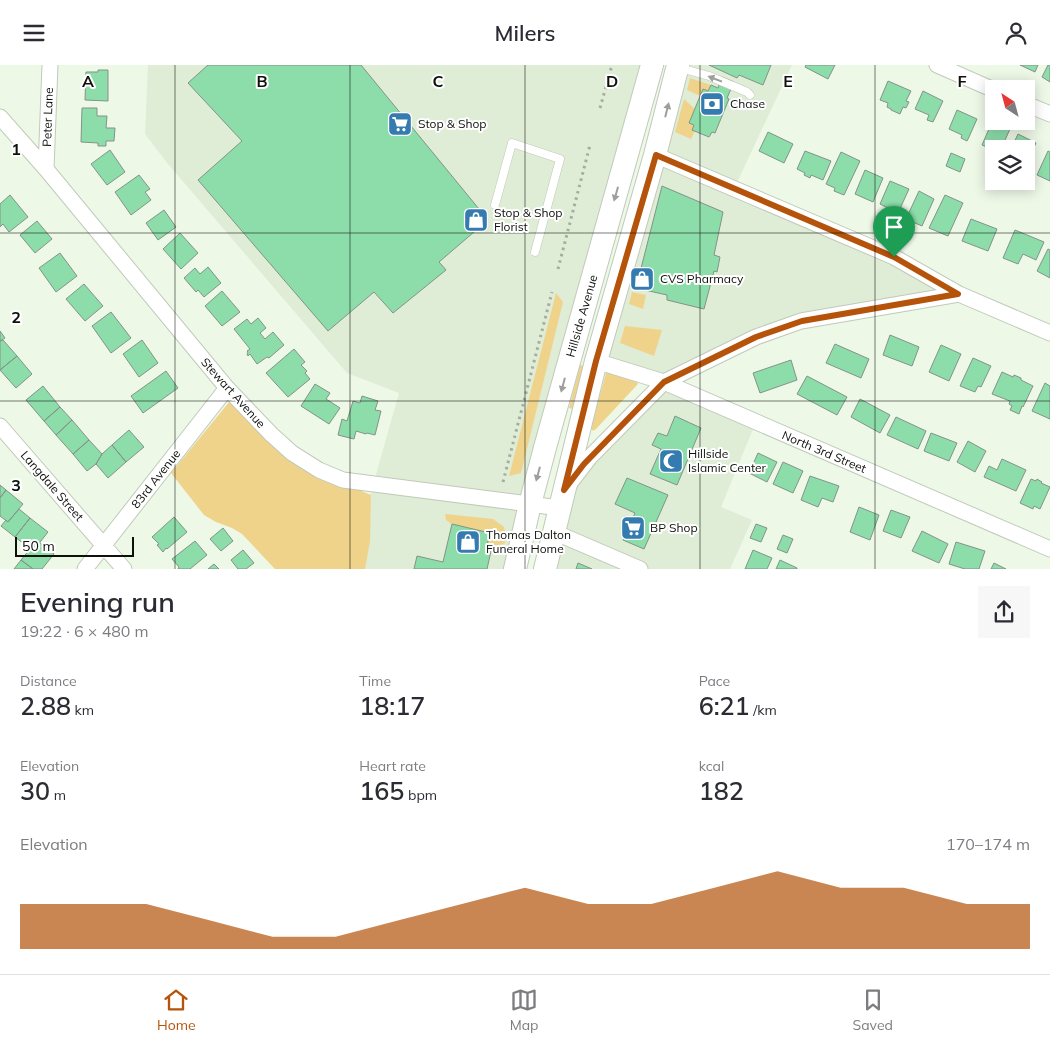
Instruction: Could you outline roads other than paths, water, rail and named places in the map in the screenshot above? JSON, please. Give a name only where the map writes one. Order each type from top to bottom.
[{"type":"main road","name":"Hillside Avenue","points":[[515,569],[530,504],[652,65]]},
{"type":"main road","points":[[545,569],[596,361],[656,155],[677,66]]},
{"type":"street","name":"Peter Lane","points":[[46,169],[50,65]]},
{"type":"street","points":[[937,65],[985,86]]},
{"type":"street","points":[[1035,108],[1050,114]]},
{"type":"street","name":"Stewart Avenue","points":[[0,117],[46,169],[228,388],[271,434],[292,453],[319,470],[343,480],[530,504],[562,499]]},
{"type":"street","points":[[656,155],[894,257],[958,294],[1050,333]]},
{"type":"street","points":[[562,499],[584,464],[664,382],[756,337],[802,321],[958,294]]},
{"type":"street","name":"North 3rd Street","points":[[596,361],[664,382],[1050,549]]},
{"type":"street","name":"83rd Avenue","points":[[85,569],[228,388]]},
{"type":"street","name":"Langdale Street","points":[[0,426],[124,569]]},
{"type":"street","points":[[554,532],[640,569]]},
{"type":"lane","points":[[677,66],[709,76],[750,95]]},
{"type":"lane","points":[[495,205],[512,143],[560,159],[535,252]]},
{"type":"place","name":"Chase","points":[[712,104]]},
{"type":"place","name":"Stop & Shop","points":[[400,124]]},
{"type":"place","name":"Stop & Shop Florist","points":[[476,220]]},
{"type":"place","name":"CVS Pharmacy","points":[[642,279]]},
{"type":"place","name":"Hillside Islamic Center","points":[[671,461]]},
{"type":"place","name":"BP Shop","points":[[633,528]]},
{"type":"place","name":"Thomas Dalton Funeral Home","points":[[468,542]]}]
